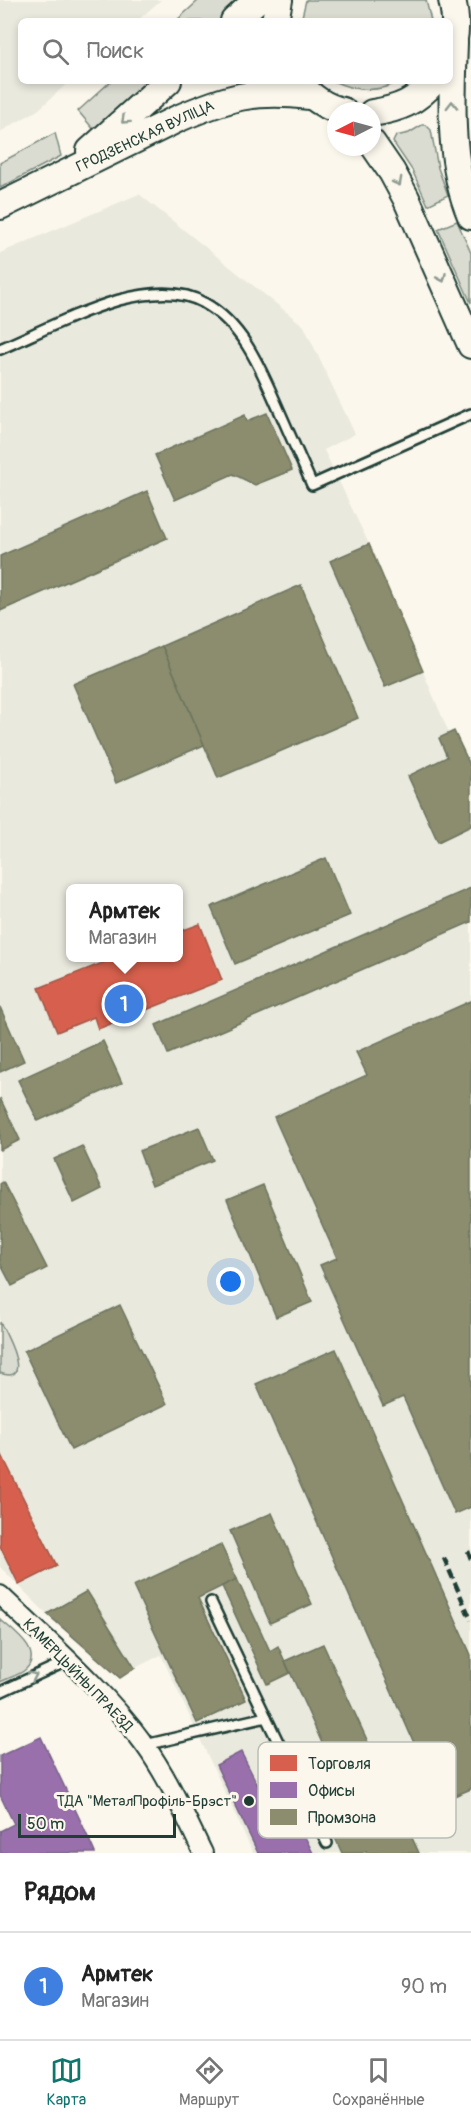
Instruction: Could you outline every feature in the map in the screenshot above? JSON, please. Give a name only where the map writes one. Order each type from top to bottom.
[{"type":"main road","points":[[237,18],[257,0]]},
{"type":"main road","points":[[276,18],[279,0]]},
{"type":"main road","points":[[453,34],[455,5]]},
{"type":"main road","name":"ГРОДЗЕНСКАЯ ВУЛІЦА","points":[[54,179],[92,149],[165,84]]},
{"type":"main road","points":[[381,112],[396,109],[423,94],[431,84]]},
{"type":"main road","points":[[452,84],[454,145],[458,176],[471,216]]},
{"type":"main road","points":[[303,88],[327,103]]},
{"type":"main road","name":"ГРОДЗЕНСКАЯ ВУЛІЦА","points":[[0,206],[177,118],[207,106],[236,97],[303,88]]},
{"type":"main road","points":[[381,156],[406,198],[471,345]]},
{"type":"street","name":"КАМЕРЦЫЙНЫ ПРАЕЗД","points":[[0,1595],[116,1709],[145,1745],[161,1769],[203,1853]]},
{"type":"lane","points":[[0,349],[118,301],[159,293],[180,295],[203,302],[225,319],[243,339],[260,367],[312,485],[471,414]]},
{"type":"lane","points":[[211,1602],[278,1742]]},
{"type":"lane","points":[[0,1692],[67,1661]]},
{"type":"lane","points":[[145,1745],[266,1717]]},
{"type":"lane","points":[[325,1838],[327,1843]]},
{"type":"shaded area","points":[[0,0],[161,0],[140,18],[18,18],[18,84],[67,84],[38,110],[0,132]]},
{"type":"shaded area","points":[[199,0],[244,0],[223,18],[179,18]]},
{"type":"shaded area","points":[[306,0],[426,0],[430,18],[302,18]]},
{"type":"shaded area","points":[[108,84],[149,84],[95,131],[78,111]]},
{"type":"shaded area","points":[[342,84],[393,84],[366,90]]},
{"type":"shaded area","points":[[426,125],[431,130],[438,168],[448,195],[428,205],[412,170],[393,142],[396,136],[409,133]]},
{"type":"shaded area","points":[[55,133],[61,156],[0,188],[0,163]]},
{"type":"shaded area","points":[[139,194],[304,326],[355,434],[324,450],[369,544],[449,733],[454,731],[471,767],[471,1853],[253,1853],[161,1655],[120,1678],[47,1614],[0,1567],[0,253]]},
{"type":"shaded area","points":[[457,221],[471,253],[471,303],[438,229]]},
{"type":"shaded area","points":[[0,1322],[17,1365],[15,1372],[10,1375],[0,1373]]},
{"type":"shaded area","points":[[0,1619],[24,1641],[29,1648],[31,1662],[17,1675],[0,1682]]},
{"type":"building: Торговля","points":[[200,924],[222,980],[98,1029],[94,1017],[57,1032],[39,988],[105,962],[183,962],[183,930]]},
{"type":"building: Торговля","points":[[0,1451],[57,1566],[19,1585],[0,1546]]},
{"type":"building: Офисы","points":[[41,1737],[95,1853],[0,1853],[0,1831],[14,1824],[0,1795],[0,1756]]},
{"type":"building: Офисы","points":[[241,1752],[258,1785],[258,1838],[306,1838],[313,1853],[258,1853],[216,1765]]},
{"type":"building: Промзона","points":[[267,413],[292,470],[255,485],[233,474],[175,500],[155,455],[245,415],[247,421]]},
{"type":"building: Промзона","points":[[147,491],[167,538],[0,611],[0,556]]},
{"type":"building: Промзона","points":[[369,544],[423,671],[385,687],[330,561]]},
{"type":"building: Промзона","points":[[301,585],[358,718],[218,778],[162,646]]},
{"type":"building: Промзона","points":[[162,646],[204,745],[116,783],[73,684]]},
{"type":"building: Промзона","points":[[454,731],[471,767],[471,826],[438,842],[408,776],[447,757],[439,738]]},
{"type":"building: Промзона","points":[[326,858],[350,915],[235,964],[211,907]]},
{"type":"building: Промзона","points":[[471,888],[471,922],[168,1054],[156,1025]]},
{"type":"building: Промзона","points":[[471,1001],[471,1507],[455,1514],[403,1397],[383,1406],[320,1265],[337,1258],[274,1117],[367,1075],[356,1052]]},
{"type":"building: Промзона","points":[[0,1007],[24,1061],[0,1072]]},
{"type":"building: Промзона","points":[[103,1041],[122,1083],[38,1121],[18,1080]]},
{"type":"building: Промзона","points":[[0,1098],[20,1140],[0,1150]]},
{"type":"building: Промзона","points":[[199,1127],[213,1160],[152,1185],[139,1151]]},
{"type":"building: Промзона","points":[[82,1146],[102,1189],[74,1203],[54,1159]]},
{"type":"building: Промзона","points":[[3,1182],[47,1268],[12,1286],[0,1263],[0,1184]]},
{"type":"building: Промзона","points":[[263,1185],[312,1302],[276,1317],[227,1200]]},
{"type":"building: Промзона","points":[[120,1305],[167,1404],[71,1450],[24,1351]]},
{"type":"building: Промзона","points":[[336,1349],[471,1655],[471,1789],[456,1795],[456,1742],[414,1742],[256,1384]]},
{"type":"building: Промзона","points":[[272,1513],[312,1604],[270,1623],[230,1531]]},
{"type":"building: Промзона","points":[[221,1545],[237,1579],[198,1598],[246,1700],[197,1723],[133,1586]]},
{"type":"building: Промзона","points":[[237,1579],[270,1651],[278,1646],[290,1673],[267,1684],[222,1586]]},
{"type":"building: Промзона","points":[[87,1591],[135,1668],[120,1678],[47,1614]]},
{"type":"building: Промзона","points":[[323,1644],[368,1742],[322,1742],[285,1661]]},
{"type":"building: Промзона","points":[[335,1838],[412,1838],[419,1853],[367,1853],[366,1851],[342,1853]]},
{"type":"railway","points":[[468,1551],[471,1559]]},
{"type":"railway","points":[[444,1558],[471,1620]]},
{"type":"place","name":"Армтек","points":[[124,1004]]},
{"type":"place","name":"ТДА \"МеталПрофіль-Брэст\"","points":[[249,1801]]}]
